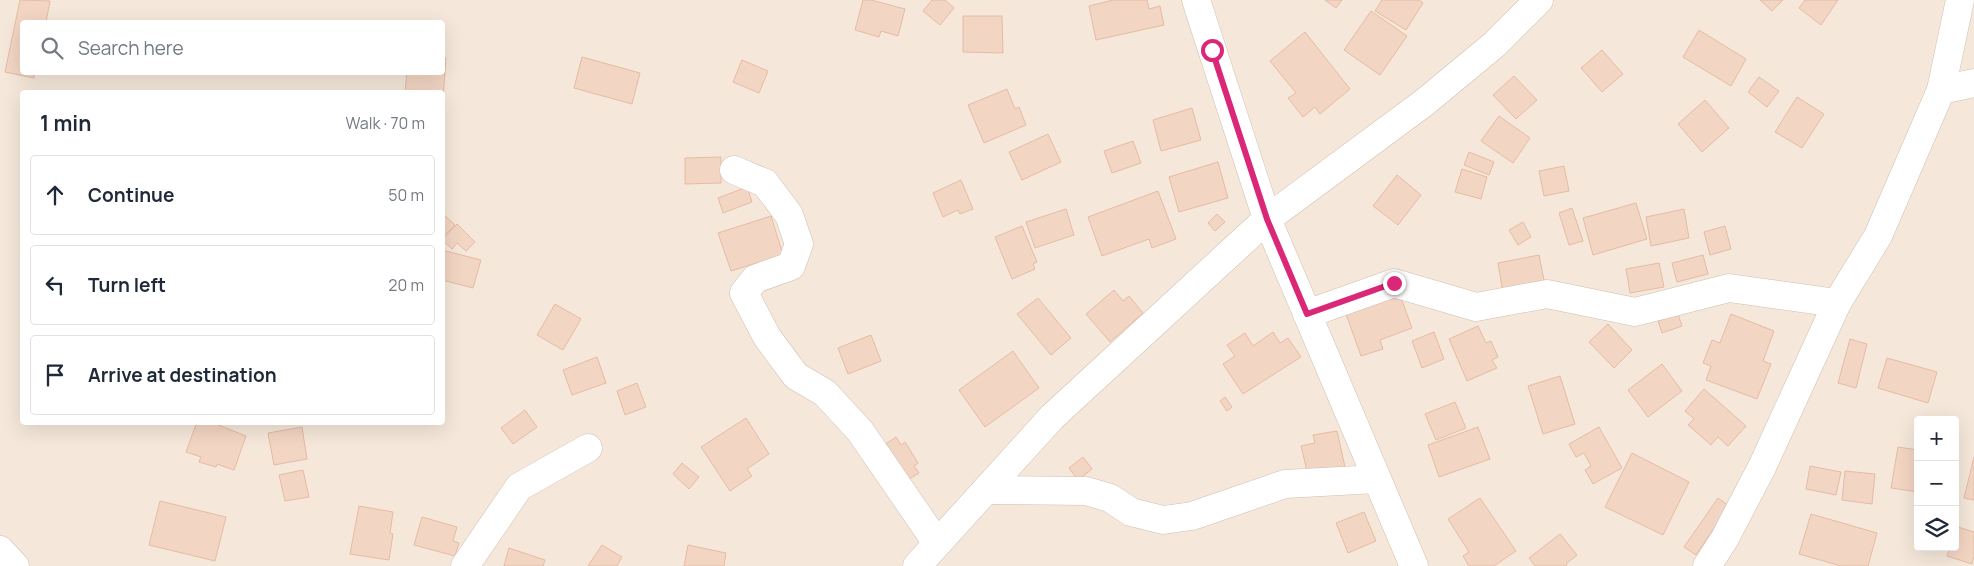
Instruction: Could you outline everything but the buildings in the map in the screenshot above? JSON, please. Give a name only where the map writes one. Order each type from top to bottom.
[{"type":"street","points":[[1196,0],[1267,219],[1414,566]]},
{"type":"street","points":[[917,566],[1052,417],[1267,219],[1425,102],[1495,44],[1539,0]]},
{"type":"street","points":[[1707,566],[1725,538],[1764,465],[1837,302],[1878,236],[1941,90],[1960,0]]},
{"type":"street","points":[[1941,90],[1974,83]]},
{"type":"street","points":[[734,170],[765,183],[789,215],[800,244],[791,266],[754,279],[744,293],[767,336],[796,376],[826,393],[860,431],[937,543]]},
{"type":"street","points":[[1307,314],[1394,283],[1476,307],[1547,294],[1635,312],[1729,288],[1837,302]]},
{"type":"street","points":[[465,566],[519,487],[588,448]]},
{"type":"street","points":[[986,490],[1086,491],[1110,498],[1131,512],[1163,520],[1192,516],[1286,484],[1377,479]]},
{"type":"street","points":[[0,550],[15,566]]},
{"type":"shaded area","points":[[0,0],[1974,0],[1974,566],[0,566]]},
{"type":"route","points":[[1212,50],[1267,219],[1307,314],[1394,283]]}]
